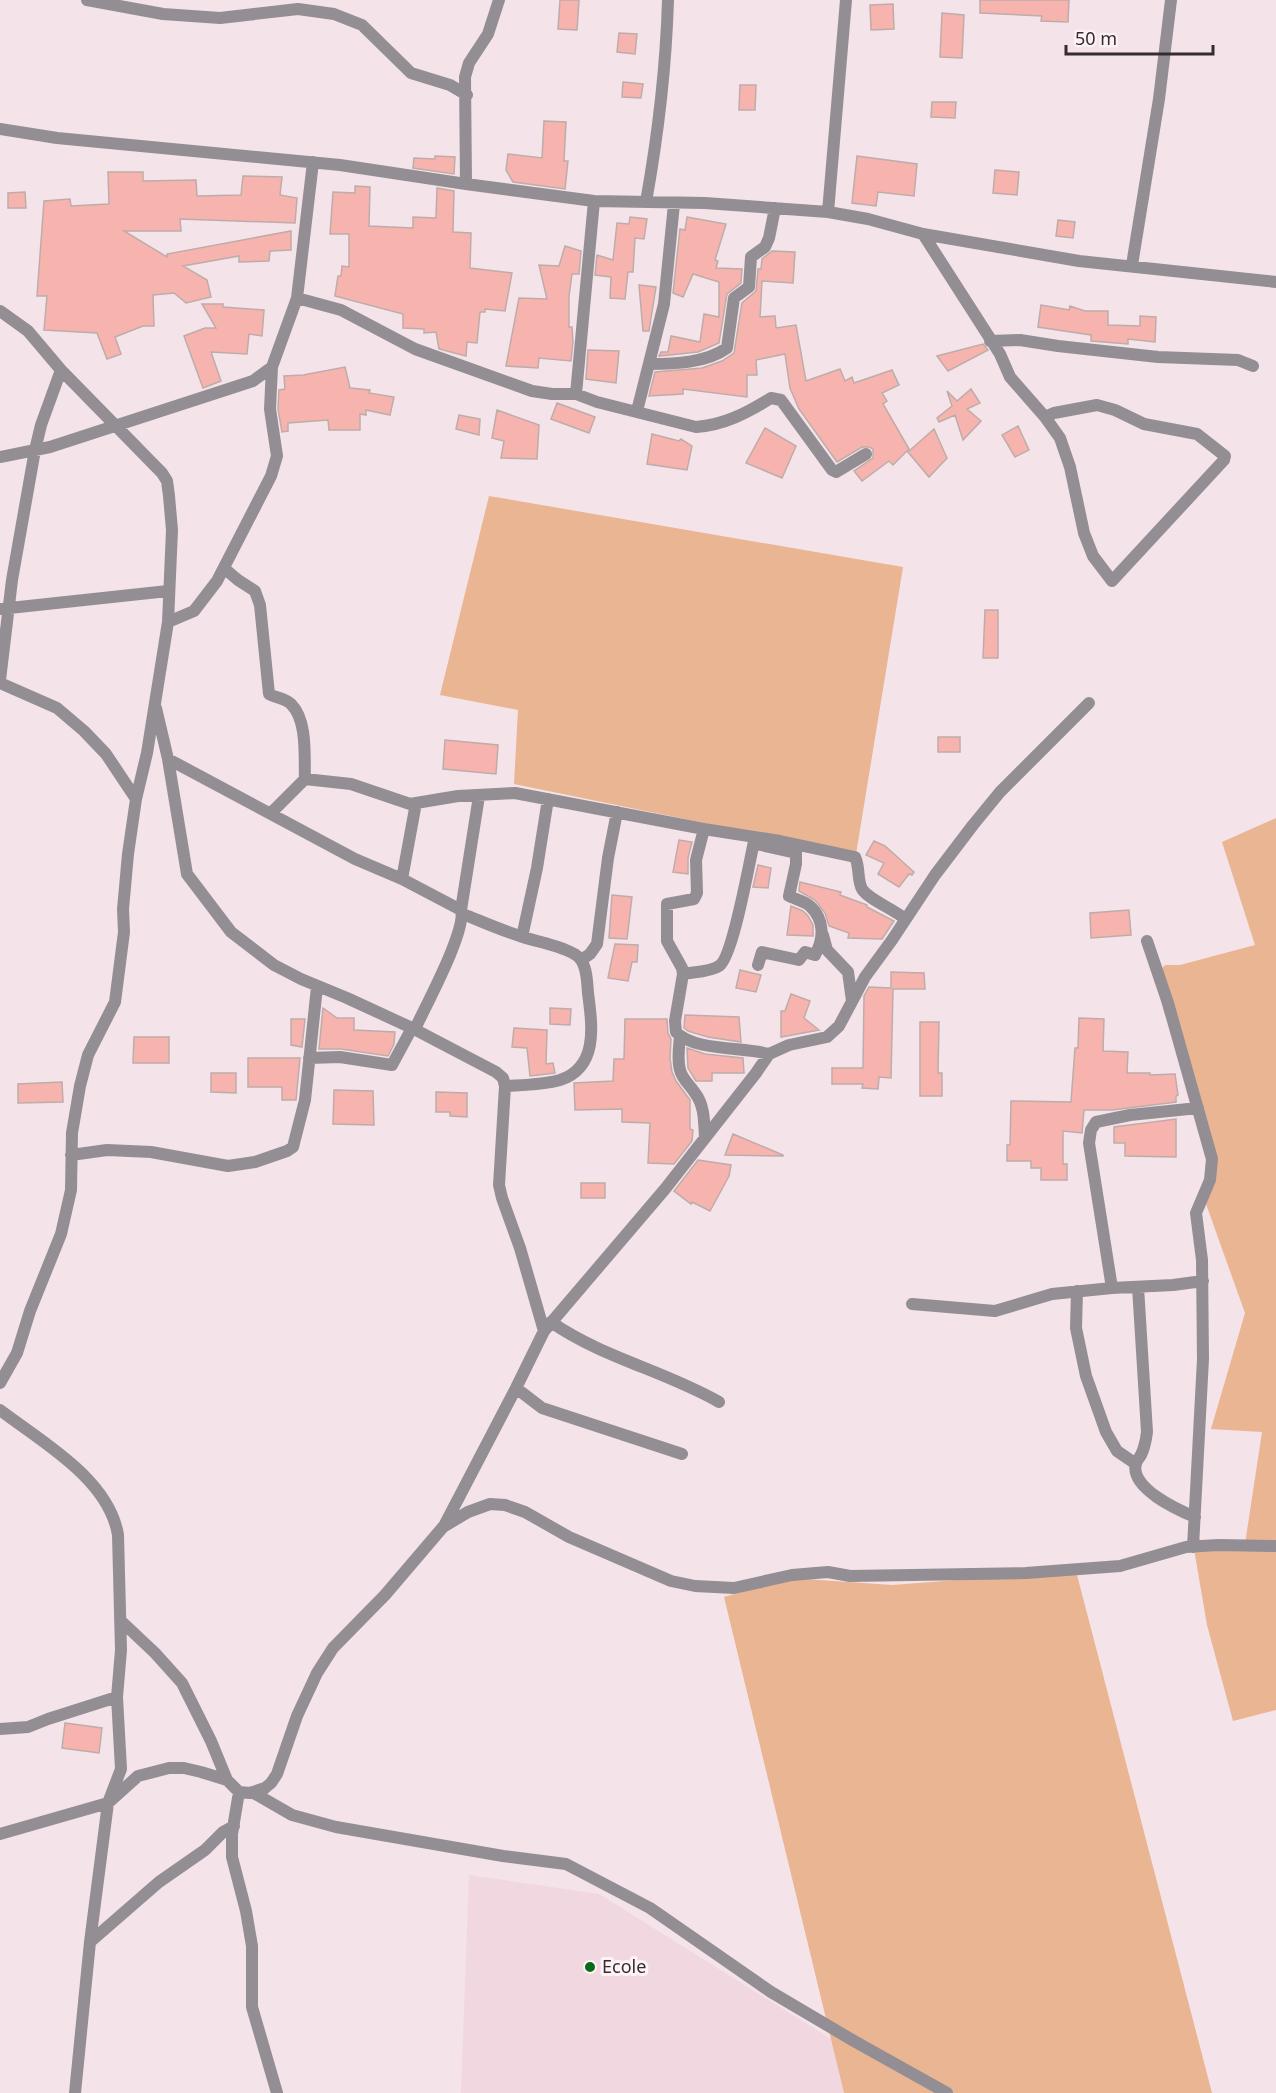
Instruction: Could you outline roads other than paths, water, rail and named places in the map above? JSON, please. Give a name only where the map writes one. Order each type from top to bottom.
[{"type":"street","points":[[87,0],[163,14],[220,18],[298,9],[334,14],[362,25],[411,72],[450,85],[466,95]]},
{"type":"street","points":[[466,184],[465,77],[469,63],[488,33],[499,0]]},
{"type":"street","points":[[646,202],[659,124],[668,0]]},
{"type":"street","points":[[828,212],[846,0]]},
{"type":"street","points":[[1132,265],[1160,99],[1171,0]]},
{"type":"street","points":[[0,129],[57,138],[313,162],[594,201],[725,204],[828,212],[868,219],[923,234],[1079,261],[1276,282]]},
{"type":"street","points":[[168,622],[194,611],[225,569],[271,476],[277,456],[270,409],[272,367],[297,298],[313,162]]},
{"type":"street","points":[[576,394],[594,201]]},
{"type":"street","points":[[637,411],[664,304],[674,204]]},
{"type":"street","points":[[650,364],[690,361],[727,348],[734,298],[748,287],[751,256],[765,247],[775,208]]},
{"type":"street","points":[[923,234],[1010,376],[1060,438],[1084,533],[1093,556],[1112,581],[1224,460],[1225,456],[1197,434],[1144,424],[1115,410],[1097,405],[1054,413],[1045,417]]},
{"type":"street","points":[[297,298],[341,310],[415,349],[532,391],[576,394],[597,402],[696,427],[711,426],[732,420],[771,398],[775,398],[781,400],[832,470],[836,472],[866,454]]},
{"type":"street","points":[[0,311],[28,331],[61,370],[162,473],[166,481],[172,530],[168,622],[128,854],[123,909],[124,932],[115,1002],[88,1054],[80,1086],[72,1133],[71,1190],[61,1234],[30,1311],[17,1353],[0,1383]]},
{"type":"street","points":[[990,341],[1020,340],[1158,357],[1228,359],[1253,366]]},
{"type":"street","points":[[0,457],[35,450],[116,426],[253,381],[272,367]]},
{"type":"street","points":[[61,370],[41,425],[35,450],[12,580],[4,609],[0,681],[57,708],[84,731],[106,754],[136,799]]},
{"type":"street","points":[[225,569],[257,593],[269,694],[292,705],[302,727],[305,779],[271,813]]},
{"type":"street","points":[[4,609],[168,591]]},
{"type":"street","points":[[154,703],[168,759],[187,874],[231,932],[274,965],[317,987],[347,998],[413,1029],[496,1072],[503,1078],[505,1086],[499,1185],[548,1327],[694,1388],[719,1402]]},
{"type":"street","points":[[120,1620],[182,1683],[211,1741],[227,1780],[238,1792],[252,1792],[265,1788],[277,1774],[297,1716],[317,1673],[333,1648],[385,1595],[444,1527],[548,1327],[665,1189],[769,1054],[789,1045],[827,1037],[839,1026],[865,977],[935,875],[1000,792],[1089,703]]},
{"type":"street","points":[[168,759],[355,859],[402,879],[462,912],[522,937],[574,953],[581,960],[585,973],[592,1027],[590,1051],[584,1064],[570,1076],[558,1081],[505,1086]]},
{"type":"street","points":[[305,779],[351,784],[410,804],[458,796],[515,793],[855,857],[861,887],[866,894],[895,910],[905,919]]},
{"type":"street","points":[[309,1058],[340,1057],[392,1065],[395,1062],[445,965],[462,922],[479,796]]},
{"type":"street","points":[[522,937],[537,868],[548,799]]},
{"type":"street","points":[[402,879],[416,803]]},
{"type":"street","points":[[581,960],[590,954],[597,944],[608,858],[617,812]]},
{"type":"street","points":[[704,829],[696,860],[697,893],[694,899],[667,904],[667,941],[683,974],[675,1021],[676,1032],[680,1037],[718,1048],[750,1049],[769,1054]]},
{"type":"street","points":[[755,837],[762,846],[796,853],[789,896],[810,906],[820,922],[827,950],[848,972],[852,1000]]},
{"type":"street","points":[[683,974],[719,966],[726,959],[734,938],[755,837]]},
{"type":"street","points":[[758,965],[762,952],[799,960],[805,952],[815,955],[823,934]]},
{"type":"street","points":[[1147,941],[1166,995],[1212,1159],[1210,1180],[1196,1213],[1203,1281],[1203,1359],[1193,1547]]},
{"type":"street","points":[[71,1155],[107,1150],[151,1152],[228,1166],[255,1162],[293,1147],[305,1100],[317,987]]},
{"type":"street","points":[[680,1037],[678,1054],[680,1071],[688,1086],[696,1094],[704,1115],[705,1138]]},
{"type":"street","points":[[1112,1288],[1089,1143],[1091,1130],[1096,1122],[1130,1115],[1197,1108]]},
{"type":"street","points":[[912,1304],[995,1311],[1033,1298],[1077,1291],[1203,1281]]},
{"type":"street","points":[[1138,1287],[1147,1432],[1144,1447],[1136,1464],[1140,1479],[1155,1496],[1162,1502],[1195,1517]]},
{"type":"street","points":[[1077,1291],[1076,1328],[1086,1376],[1106,1432],[1117,1451],[1136,1464]]},
{"type":"street","points":[[516,1388],[542,1408],[682,1455]]},
{"type":"street","points":[[0,1410],[87,1476],[115,1519],[119,1550],[121,1650],[117,1697],[122,1769],[108,1803],[90,1942],[75,2093]]},
{"type":"street","points":[[444,1527],[468,1512],[490,1504],[505,1504],[599,1551],[671,1581],[695,1586],[726,1588],[758,1584],[792,1575],[828,1572],[850,1576],[970,1575],[1098,1568],[1129,1564],[1193,1547],[1276,1546]]},
{"type":"street","points":[[0,1729],[28,1727],[117,1697]]},
{"type":"street","points":[[0,1834],[108,1803],[138,1776],[170,1768],[184,1768],[227,1780]]},
{"type":"street","points":[[238,1792],[232,1834],[232,1857],[246,1911],[252,1946],[252,2007],[277,2093]]},
{"type":"street","points":[[252,1792],[292,1815],[336,1827],[503,1856],[566,1864],[650,1908],[771,1992],[947,2093]]},
{"type":"street","points":[[90,1942],[159,1882],[205,1850],[223,1832],[234,1826]]},
{"type":"place","name":"Ecole","points":[[590,1967]]}]
